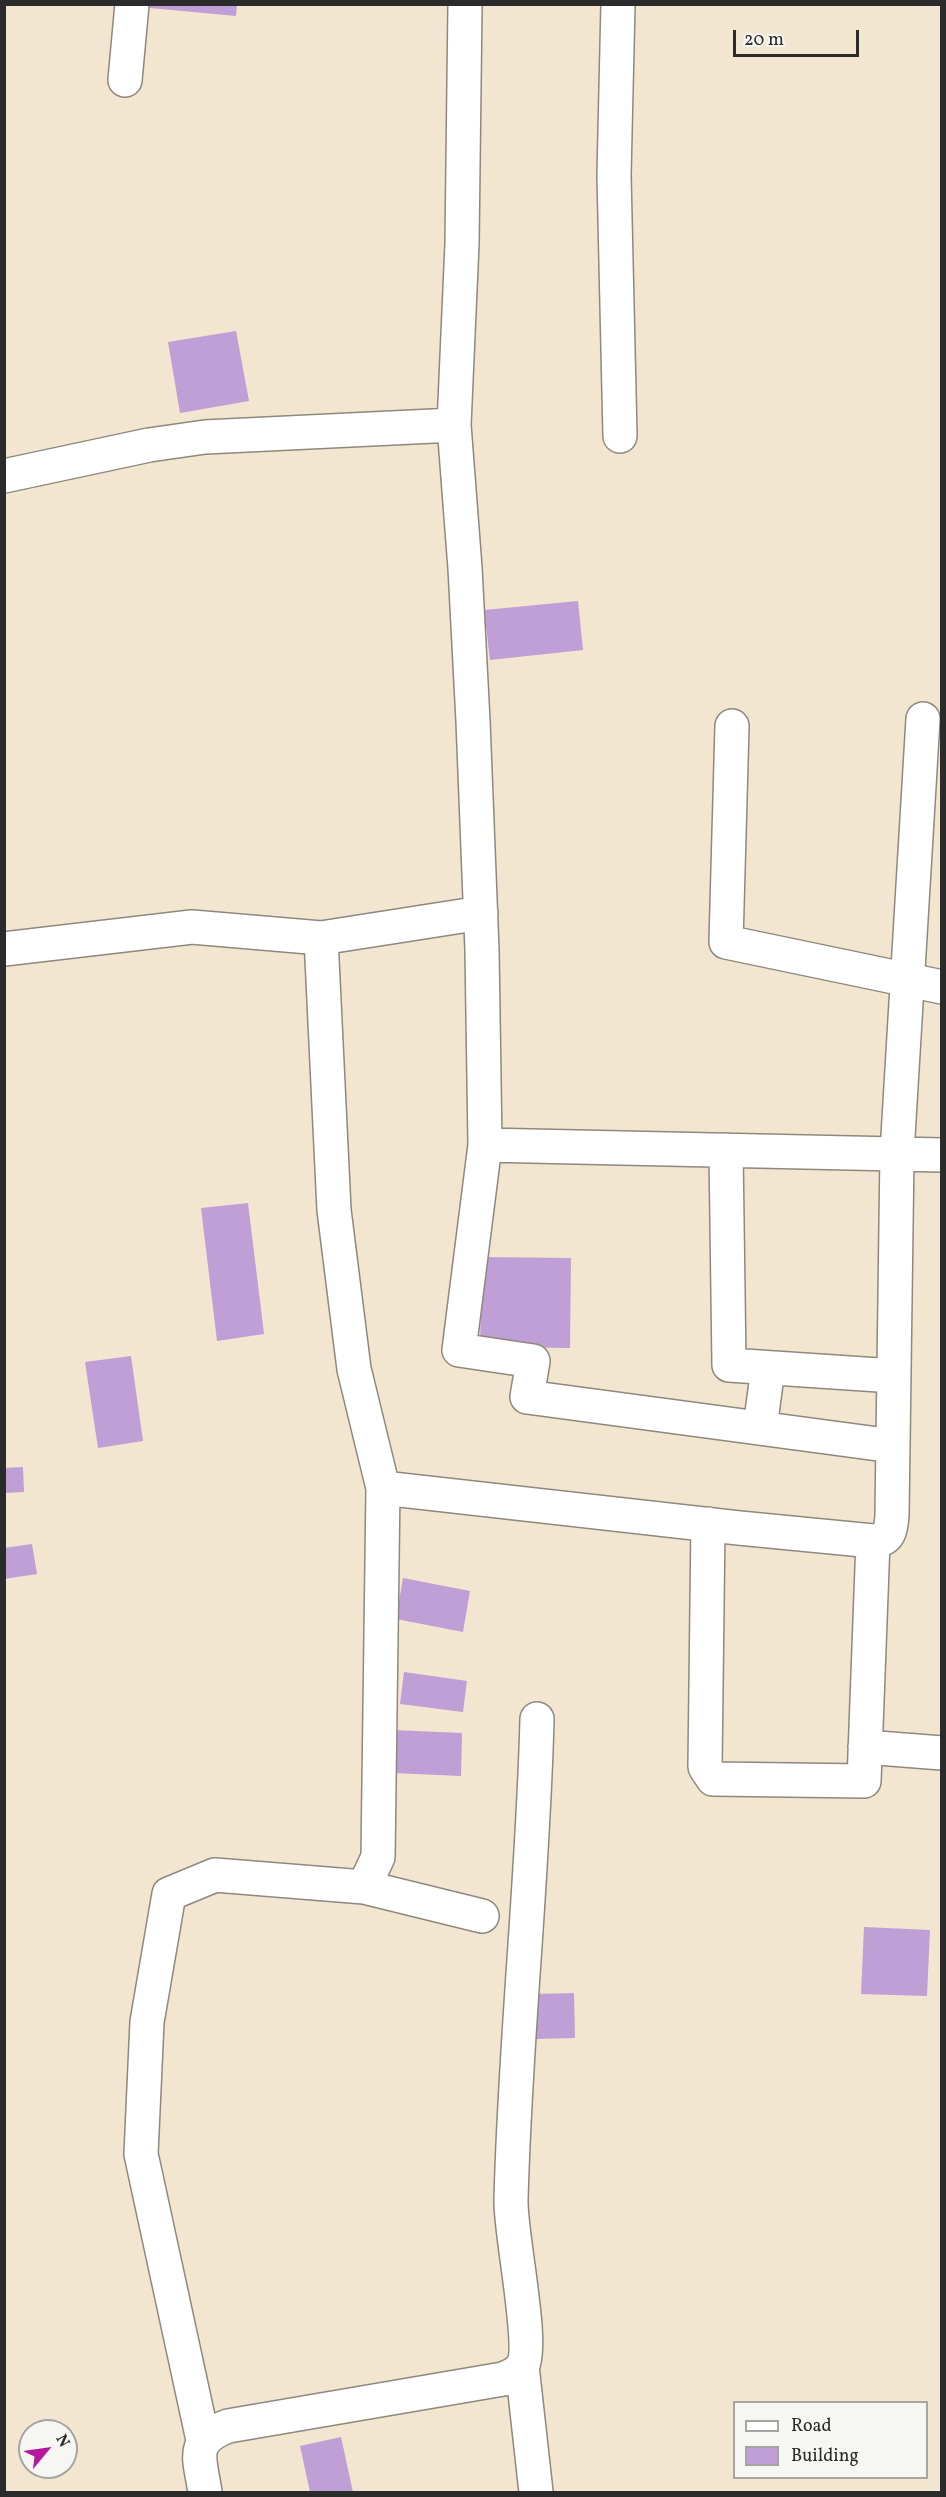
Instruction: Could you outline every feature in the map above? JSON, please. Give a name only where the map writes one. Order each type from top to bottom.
[{"type":"street","points":[[125,80],[132,4]]},
{"type":"street","points":[[465,4],[462,244],[454,425],[465,568],[481,913],[485,1145],[459,1350],[533,1361],[527,1397],[893,1446]]},
{"type":"street","points":[[618,4],[614,175],[620,436]]},
{"type":"street","points":[[4,476],[149,445],[205,437],[454,425]]},
{"type":"street","points":[[383,1488],[873,1540],[882,1540],[891,1530],[897,1153],[920,719]]},
{"type":"street","points":[[732,726],[726,942],[942,987]]},
{"type":"street","points":[[4,949],[192,927],[321,938],[481,913]]},
{"type":"street","points":[[321,938],[334,1210],[354,1369],[383,1488],[378,1857],[364,1887]]},
{"type":"street","points":[[485,1145],[942,1155]]},
{"type":"street","points":[[726,1150],[729,1365],[894,1376]]},
{"type":"street","points":[[760,1428],[768,1368]]},
{"type":"street","points":[[708,1524],[705,1767],[713,1779],[864,1781],[873,1540]]},
{"type":"street","points":[[205,2493],[199,2451],[203,2440],[213,2432],[228,2426],[503,2379],[515,2374],[522,2366],[526,2355],[525,2330],[511,2202],[519,2014],[535,1810],[537,1719]]},
{"type":"street","points":[[865,1747],[942,1753]]},
{"type":"street","points":[[203,2440],[141,2154],[147,2022],[169,1894],[215,1875],[364,1887],[482,1916]]},
{"type":"street","points":[[522,2366],[536,2493]]},
{"type":"building","points":[[139,4],[237,4],[236,16],[139,7]]},
{"type":"building","points":[[236,331],[249,401],[180,413],[168,342]]},
{"type":"building","points":[[578,601],[583,650],[490,660],[484,610]]},
{"type":"building","points":[[248,1203],[264,1334],[217,1341],[201,1208]]},
{"type":"building","points":[[482,1257],[571,1258],[570,1348],[480,1347]]},
{"type":"building","points":[[131,1356],[143,1441],[98,1448],[85,1362]]},
{"type":"building","points":[[23,1467],[24,1492],[4,1493],[4,1468]]},
{"type":"building","points":[[32,1544],[37,1574],[4,1579],[4,1548]]},
{"type":"building","points":[[403,1578],[470,1591],[463,1632],[396,1619]]},
{"type":"building","points":[[404,1672],[467,1681],[463,1712],[400,1704]]},
{"type":"building","points":[[393,1730],[462,1733],[461,1776],[392,1773]]},
{"type":"building","points":[[864,1927],[930,1930],[927,1996],[861,1994]]},
{"type":"building","points":[[574,1993],[575,2038],[536,2039],[535,1994]]},
{"type":"building","points":[[341,2437],[353,2492],[310,2492],[300,2446]]}]
